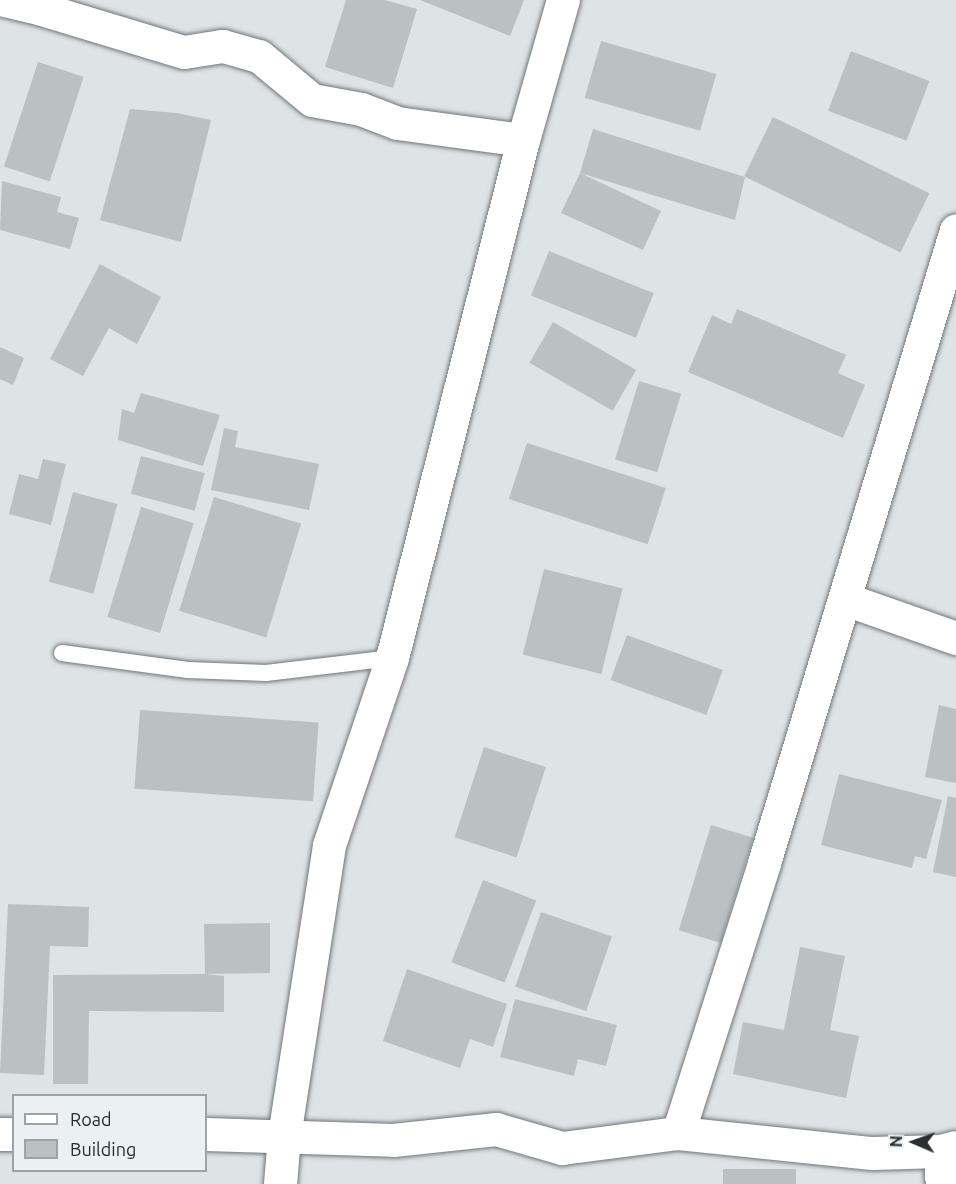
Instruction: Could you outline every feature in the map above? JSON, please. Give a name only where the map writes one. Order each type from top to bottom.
[{"type":"street","points":[[4,0],[97,12],[184,52],[223,46],[259,57],[312,100],[361,109],[397,123],[523,140]]},
{"type":"street","points":[[280,1184],[284,1136],[329,845],[392,658],[523,140],[562,0]]},
{"type":"street","points":[[678,1133],[845,599],[956,230]]},
{"type":"street","points":[[845,599],[956,638]]},
{"type":"street","points":[[207,1134],[393,1140],[496,1129],[562,1148],[678,1133],[872,1153],[948,1149],[942,1184]]},
{"type":"lane","points":[[62,653],[188,670],[266,673],[392,658]]},
{"type":"building","points":[[346,0],[385,0],[417,9],[393,88],[325,67]]},
{"type":"building","points":[[420,0],[524,0],[510,36]]},
{"type":"building","points":[[601,41],[716,74],[700,131],[585,98]]},
{"type":"building","points":[[851,51],[929,81],[906,141],[828,111]]},
{"type":"building","points":[[38,62],[84,77],[50,181],[4,167]]},
{"type":"building","points":[[130,109],[176,113],[211,120],[181,242],[100,220]]},
{"type":"building","points":[[773,117],[929,193],[900,253],[744,176]]},
{"type":"building","points":[[593,129],[745,177],[735,220],[580,173]]},
{"type":"building","points":[[580,173],[661,211],[643,250],[561,213]]},
{"type":"building","points":[[2,181],[61,197],[57,212],[79,218],[70,249],[0,230]]},
{"type":"building","points":[[549,251],[654,293],[636,338],[531,296]]},
{"type":"building","points":[[100,264],[161,297],[137,344],[109,328],[83,376],[50,359]]},
{"type":"building","points":[[737,309],[846,355],[838,373],[865,385],[843,438],[688,372],[712,315],[731,324]]},
{"type":"building","points":[[553,322],[636,370],[613,411],[530,363]]},
{"type":"building","points":[[0,347],[24,358],[13,385],[0,379]]},
{"type":"building","points":[[639,381],[681,394],[657,472],[615,459]]},
{"type":"building","points":[[141,393],[220,415],[203,466],[118,440],[122,409],[134,413]]},
{"type":"building","points":[[224,428],[238,431],[235,447],[319,464],[309,510],[211,490]]},
{"type":"building","points":[[527,443],[666,488],[648,544],[509,499]]},
{"type":"building","points":[[141,456],[205,473],[195,511],[131,494]]},
{"type":"building","points":[[43,459],[66,464],[51,525],[9,514],[19,474],[38,479]]},
{"type":"building","points":[[73,492],[117,504],[93,594],[49,582]]},
{"type":"building","points":[[214,497],[301,524],[266,637],[179,611]]},
{"type":"building","points":[[141,507],[194,523],[160,633],[107,617]]},
{"type":"building","points":[[544,569],[623,589],[601,674],[523,654]]},
{"type":"building","points":[[627,635],[723,670],[706,715],[611,680]]},
{"type":"building","points":[[939,705],[956,709],[956,783],[925,777]]},
{"type":"building","points":[[140,710],[319,722],[313,801],[134,789]]},
{"type":"building","points":[[484,747],[546,767],[516,857],[455,837]]},
{"type":"building","points":[[839,774],[942,800],[926,859],[915,856],[912,868],[821,845]]},
{"type":"building","points":[[948,796],[956,798],[956,877],[933,872]]},
{"type":"building","points":[[711,825],[753,838],[721,943],[679,930]]},
{"type":"building","points":[[483,880],[536,900],[505,983],[451,962]]},
{"type":"building","points":[[8,904],[89,907],[88,947],[50,946],[44,1075],[0,1073]]},
{"type":"building","points":[[541,912],[612,936],[586,1011],[515,987]]},
{"type":"building","points":[[270,923],[270,973],[205,974],[204,924]]},
{"type":"building","points":[[800,947],[845,956],[830,1030],[859,1036],[846,1098],[733,1074],[743,1022],[784,1030]]},
{"type":"building","points":[[407,969],[507,1004],[493,1047],[470,1039],[460,1068],[383,1041]]},
{"type":"building","points":[[205,974],[224,976],[224,1012],[89,1011],[88,1084],[53,1084],[53,975]]},
{"type":"building","points":[[515,999],[617,1025],[606,1066],[578,1059],[574,1076],[500,1057]]},
{"type":"building","points":[[723,1169],[796,1169],[796,1184],[723,1184]]}]
